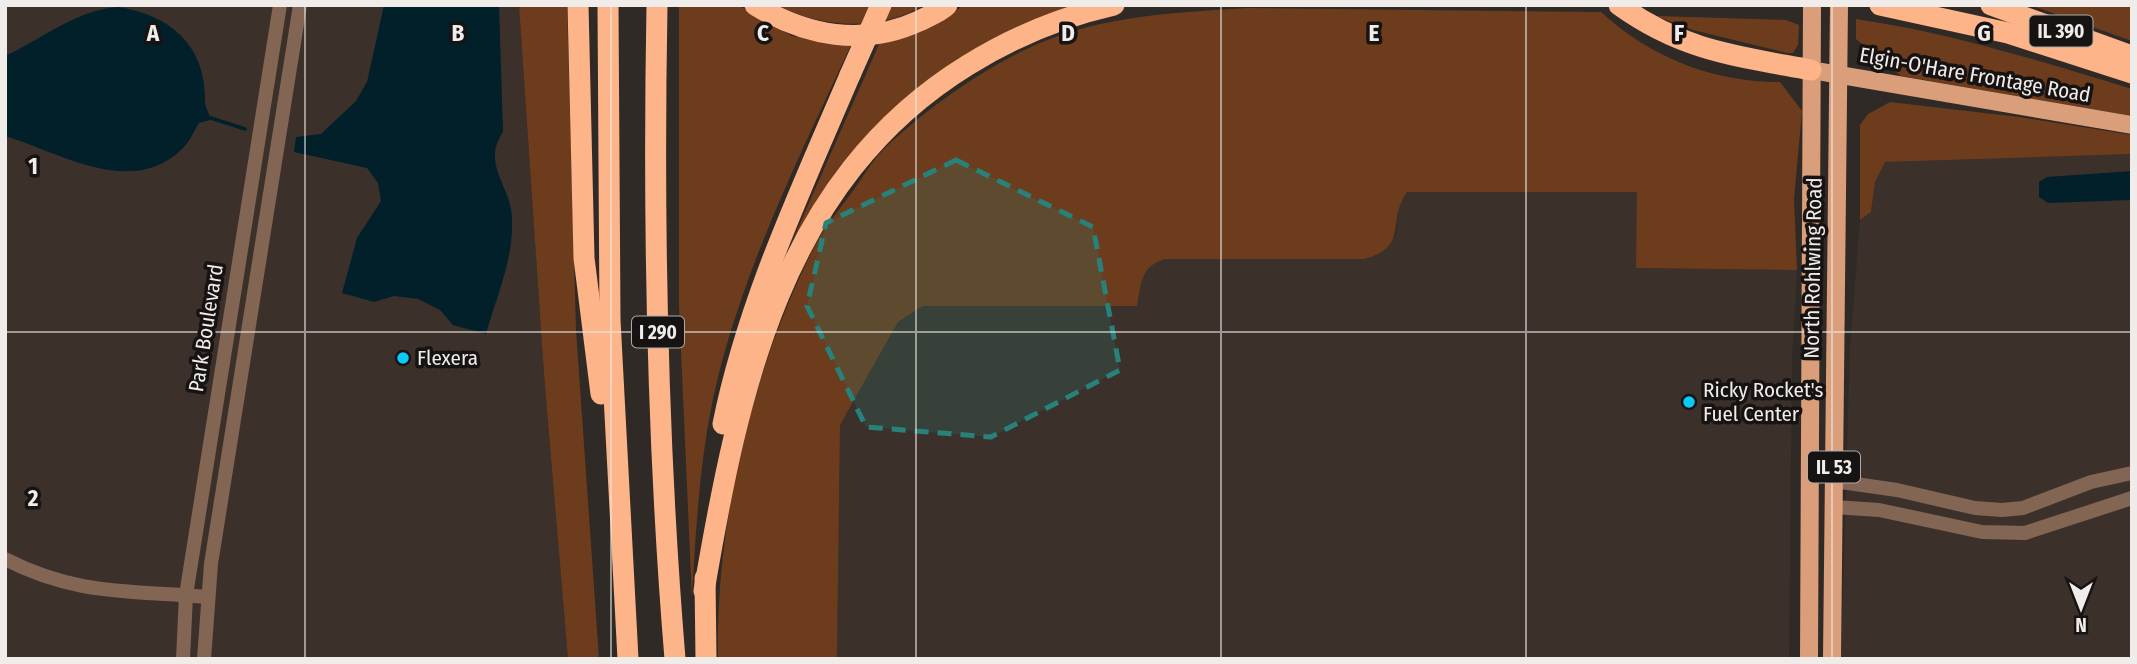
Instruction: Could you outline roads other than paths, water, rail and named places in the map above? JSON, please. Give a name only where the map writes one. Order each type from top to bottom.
[{"type":"highway","points":[[578,5],[584,258],[623,577]]},
{"type":"highway","name":"I 290","points":[[608,5],[610,320],[628,659]]},
{"type":"highway","name":"I 290","points":[[657,5],[657,308],[664,530],[675,659]]},
{"type":"highway","points":[[755,5],[783,22],[835,36],[874,36],[909,25],[947,5]]},
{"type":"highway","points":[[706,659],[704,591],[714,477],[743,343],[779,236],[881,5]]},
{"type":"highway","points":[[704,591],[731,445],[750,377],[786,276],[831,193],[900,115],[945,79],[994,48],[1033,30],[1114,5]]},
{"type":"highway","points":[[1619,5],[1669,36],[1705,50],[1811,70]]},
{"type":"highway","points":[[1881,5],[1998,30],[2132,73]]},
{"type":"highway","name":"IL 390","points":[[1991,5],[2132,56]]},
{"type":"main road","name":"North Rohlwing Road","points":[[1809,659],[1812,5]]},
{"type":"main road","name":"North Rohlwing Road","points":[[1827,484],[1840,74],[1839,5]]},
{"type":"main road","name":"Elgin-O'Hare Frontage Road","points":[[1811,70],[2132,125]]},
{"type":"main road","points":[[1809,363],[1817,406],[1817,480],[1827,484]]},
{"type":"main road","points":[[1827,484],[1834,507]]},
{"type":"main road","points":[[1808,510],[1827,484]]},
{"type":"main road","name":"IL 53","points":[[1832,659],[1834,507]]},
{"type":"street","name":"Park Boulevard","points":[[183,659],[186,595],[280,5]]},
{"type":"street","name":"Park Boulevard","points":[[204,659],[207,597],[300,5]]},
{"type":"street","points":[[1827,484],[1897,489],[1975,508],[2002,510],[2023,508],[2091,482],[2132,473]]},
{"type":"street","points":[[1834,507],[1879,510],[1982,532],[2025,533],[2113,501],[2132,498]]},
{"type":"street","points":[[5,559],[43,577],[81,588],[207,597]]},
{"type":"water","points":[[384,5],[499,5],[503,132],[495,155],[510,206],[512,233],[504,276],[486,334],[453,325],[440,310],[418,299],[394,296],[374,302],[342,293],[357,238],[381,201],[378,183],[367,168],[294,152],[296,137],[321,134],[356,101],[367,82]]},
{"type":"water","points":[[118,7],[154,17],[169,25],[192,49],[204,81],[205,104],[210,120],[199,123],[181,150],[161,164],[140,170],[117,171],[94,167],[5,136],[5,56],[74,19]]},
{"type":"water","points":[[2132,171],[2132,200],[2048,203],[2039,197],[2039,182],[2047,177]]},
{"type":"waterway","points":[[211,118],[245,129]]},
{"type":"place","name":"Flexera","points":[[403,358]]},
{"type":"place","name":"Ricky Rocket's Fuel Center","points":[[1689,402]]}]
